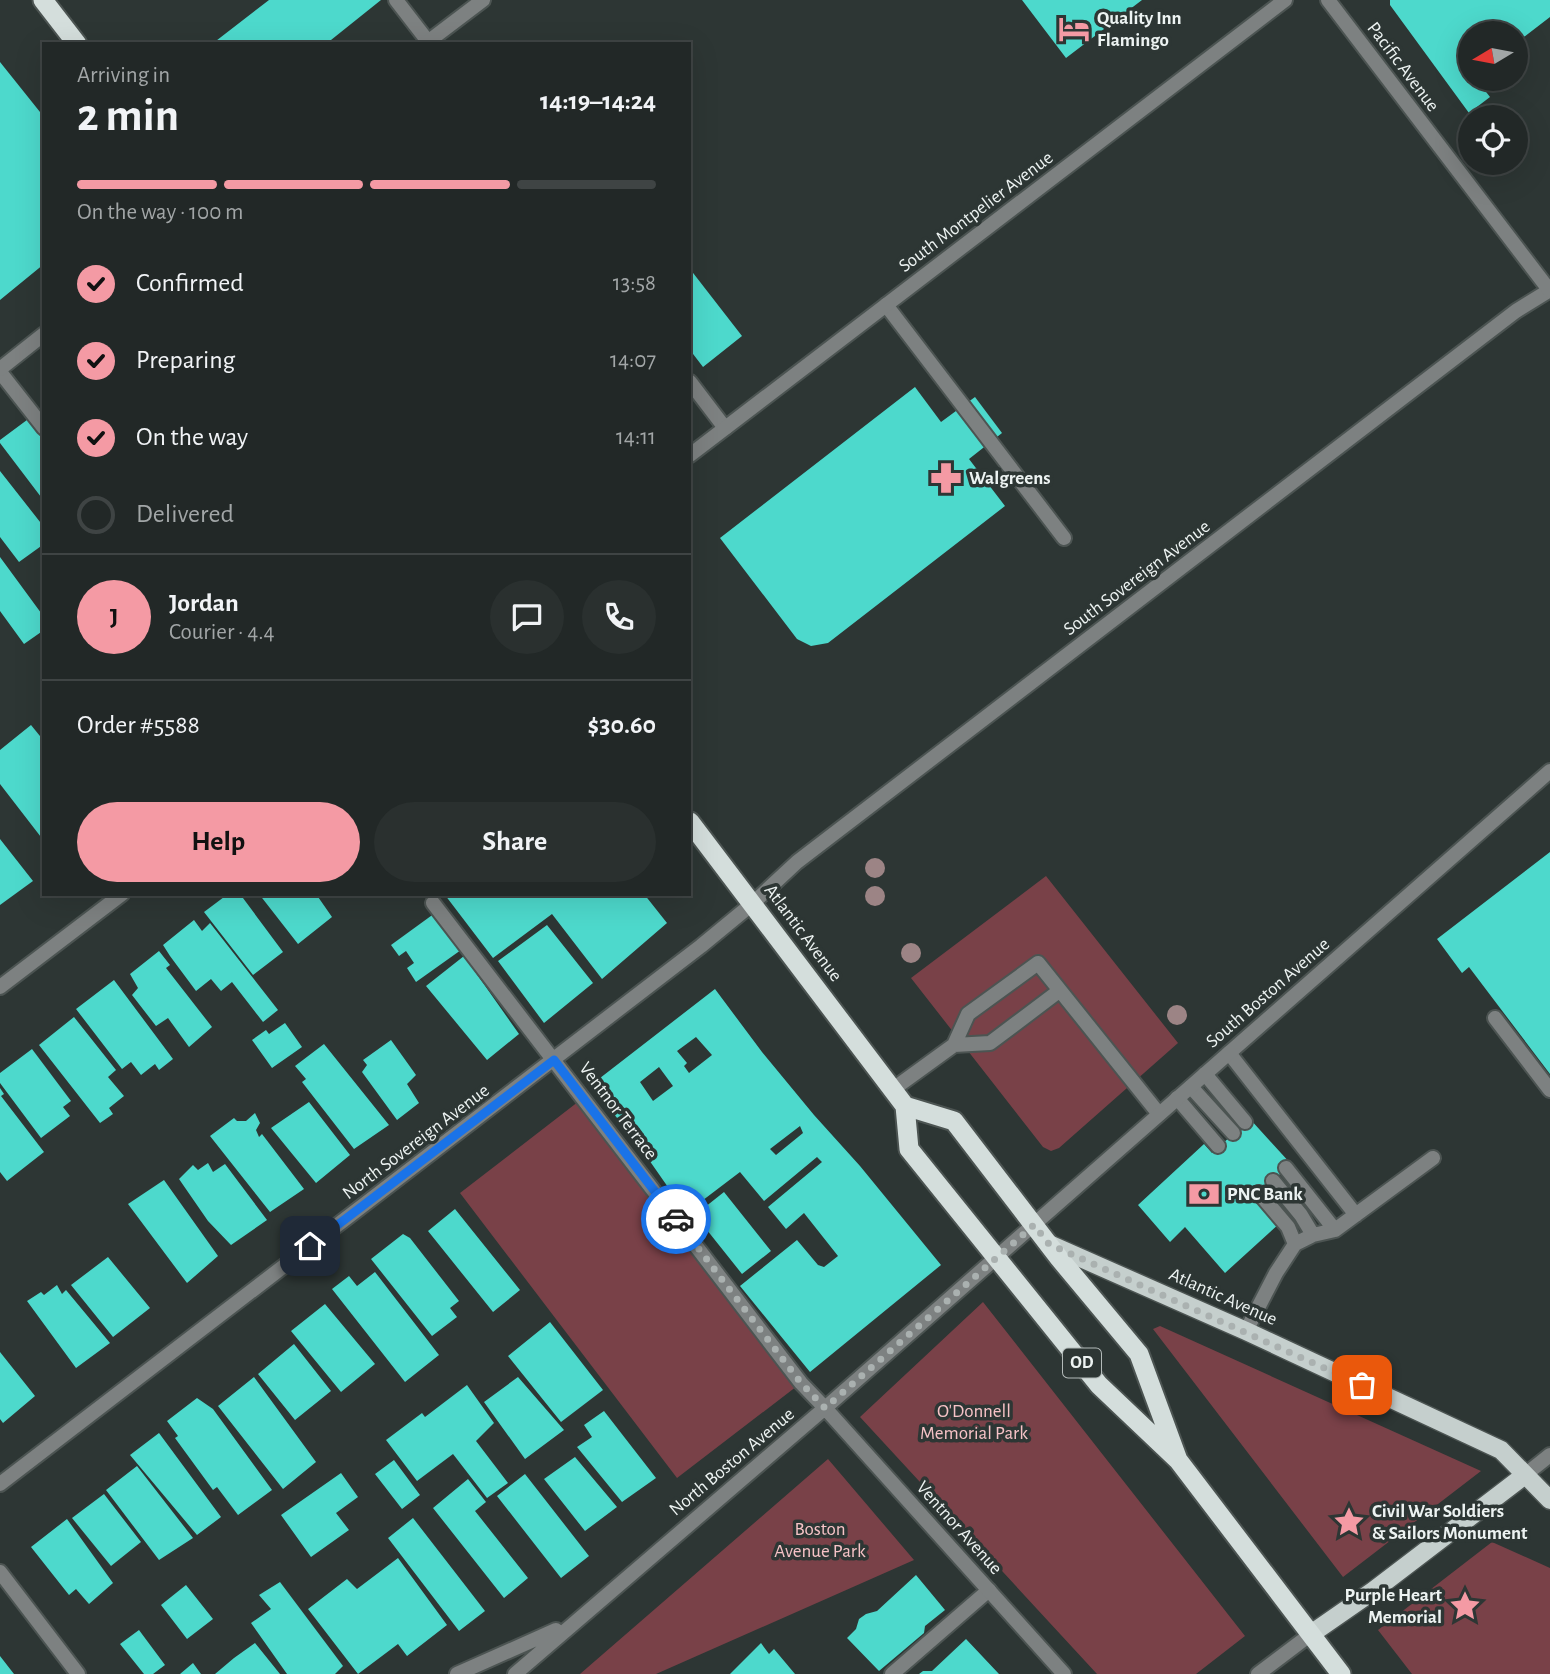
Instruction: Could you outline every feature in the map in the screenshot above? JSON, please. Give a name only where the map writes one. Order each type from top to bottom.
[{"type":"highway","points":[[43,0],[75,42]]},
{"type":"highway","name":"Atlantic Avenue","points":[[691,823],[905,1107],[954,1121],[1049,1244]]},
{"type":"highway","name":"OD","points":[[905,1107],[909,1149],[1099,1385],[1178,1460],[1341,1674]]},
{"type":"highway","name":"OD","points":[[1049,1244],[1139,1354],[1178,1460]]},
{"type":"main road","name":"Atlantic Avenue","points":[[1049,1244],[1246,1331],[1501,1450],[1550,1500]]},
{"type":"main road","points":[[1311,1634],[1394,1576],[1525,1475]]},
{"type":"street","points":[[396,0],[427,42]]},
{"type":"street","points":[[429,42],[483,0]]},
{"type":"street","name":"South Montpelier Avenue","points":[[691,455],[1285,0]]},
{"type":"street","name":"Pacific Avenue","points":[[1328,0],[1550,290]]},
{"type":"street","name":"South Sovereign Avenue","points":[[752,904],[797,862],[1516,311],[1550,290]]},
{"type":"street","points":[[886,305],[1064,538]]},
{"type":"street","points":[[42,336],[0,370],[42,425]]},
{"type":"street","points":[[691,383],[725,428]]},
{"type":"street","name":"South Boston Avenue","points":[[1012,1244],[1550,771]]},
{"type":"street","points":[[0,987],[119,896]]},
{"type":"street","name":"Ventnor Terrace","points":[[433,904],[801,1383],[825,1408]]},
{"type":"street","name":"North Sovereign Avenue","points":[[0,1484],[554,1060],[752,904]]},
{"type":"street","points":[[892,1090],[954,1045],[968,1014],[1038,964],[1159,1114]]},
{"type":"street","points":[[954,1045],[990,1043],[1059,991]]},
{"type":"street","points":[[1495,1018],[1550,1090]]},
{"type":"street","points":[[1229,1054],[1356,1215]]},
{"type":"street","points":[[1205,1074],[1245,1122]]},
{"type":"street","points":[[1191,1087],[1233,1133]]},
{"type":"street","points":[[1177,1098],[1219,1146]]},
{"type":"street","points":[[1246,1331],[1276,1273],[1295,1244],[1313,1235],[1335,1230],[1433,1158]]},
{"type":"street","points":[[1286,1168],[1335,1230]]},
{"type":"street","points":[[1273,1181],[1301,1215],[1313,1235]]},
{"type":"street","points":[[1259,1193],[1288,1227],[1295,1244]]},
{"type":"street","name":"North Boston Avenue","points":[[514,1674],[1012,1244]]},
{"type":"street","name":"Ventnor Avenue","points":[[825,1408],[1064,1674]]},
{"type":"street","points":[[1525,1475],[1550,1455]]},
{"type":"street","points":[[0,1572],[78,1674]]},
{"type":"street","points":[[892,1674],[989,1590]]},
{"type":"street","name":"North Boston Avenue","points":[[457,1674],[570,1624]]},
{"type":"street","points":[[1258,1674],[1311,1634]]},
{"type":"green space","points":[[1046,876],[1178,1043],[1059,1148],[1051,1151],[1043,1147],[911,978]]},
{"type":"green space","points":[[583,1098],[801,1383],[677,1478],[460,1193]]},
{"type":"green space","name":"O'Donnell Memorial Park","points":[[983,1302],[1245,1636],[1196,1674],[1097,1674],[860,1417]]},
{"type":"green space","points":[[1160,1326],[1481,1471],[1343,1577],[1153,1329]]},
{"type":"green space","name":"Boston Avenue Park","points":[[828,1459],[914,1560],[656,1674],[580,1674]]},
{"type":"green space","points":[[1492,1542],[1550,1568],[1550,1674],[1412,1674],[1378,1630]]},
{"type":"building","points":[[269,0],[381,0],[328,42],[215,42]]},
{"type":"building","name":"Quality Inn Flamingo","points":[[1022,0],[1142,0],[1066,58]]},
{"type":"building","points":[[1390,0],[1550,0],[1550,17],[1528,34],[1528,21],[1458,21],[1458,91],[1485,91],[1490,97],[1480,105],[1463,105],[1390,5]]},
{"type":"building","points":[[0,62],[42,114],[42,266],[0,300]]},
{"type":"building","points":[[691,270],[742,336],[703,367],[691,351]]},
{"type":"building","name":"Walgreens","points":[[915,387],[941,422],[975,397],[1002,433],[969,459],[1005,506],[828,643],[811,646],[797,639],[720,538]]},
{"type":"building","points":[[31,417],[42,431],[42,496],[0,443],[0,440]]},
{"type":"building","points":[[0,471],[42,524],[42,545],[19,562],[0,537]]},
{"type":"building","points":[[0,557],[42,614],[42,631],[24,644],[0,611]]},
{"type":"building","points":[[31,725],[42,739],[42,838],[0,784],[0,750]]},
{"type":"building","points":[[0,839],[33,881],[0,905]]},
{"type":"building","points":[[1550,852],[1550,1074],[1469,967],[1462,973],[1437,939]]},
{"type":"building","points":[[225,896],[241,896],[283,952],[253,975],[204,912]]},
{"type":"building","points":[[261,896],[317,896],[332,917],[298,944]]},
{"type":"building","points":[[446,896],[646,896],[667,923],[602,979],[552,914],[493,958]]},
{"type":"building","points":[[435,913],[461,950],[416,982],[407,968],[414,963],[406,951],[399,956],[391,945]]},
{"type":"building","points":[[194,920],[202,931],[210,923],[278,1010],[263,1022],[232,982],[221,991],[211,979],[196,991],[170,956],[163,945]]},
{"type":"building","points":[[547,925],[593,983],[544,1023],[498,961]]},
{"type":"building","points":[[159,951],[170,965],[166,968],[212,1027],[189,1047],[168,1018],[156,1026],[132,995],[138,988],[130,974]]},
{"type":"building","points":[[464,956],[519,1034],[487,1060],[426,986]]},
{"type":"building","points":[[114,980],[173,1059],[159,1070],[155,1064],[141,1075],[131,1062],[122,1069],[76,1009]]},
{"type":"building","points":[[715,989],[762,1052],[941,1265],[810,1372],[740,1286],[797,1240],[818,1265],[824,1267],[838,1256],[804,1213],[786,1229],[768,1207],[822,1162],[817,1157],[764,1201],[740,1172],[686,1213],[640,1147],[591,1085]],"holes":[[[696,1037],[712,1055],[689,1073],[684,1066],[687,1063],[677,1051]],[[659,1067],[673,1086],[653,1101],[640,1082]],[[800,1126],[803,1133],[776,1155],[770,1149]]]},
{"type":"building","points":[[74,1017],[116,1070],[108,1077],[124,1096],[109,1108],[113,1114],[100,1123],[39,1045]]},
{"type":"building","points":[[285,1023],[302,1047],[272,1068],[252,1040],[266,1030],[269,1034]]},
{"type":"building","points":[[391,1040],[416,1075],[407,1084],[419,1103],[397,1120],[362,1072],[367,1065],[363,1060]]},
{"type":"building","points":[[324,1044],[389,1125],[354,1149],[302,1082],[306,1079],[295,1066]]},
{"type":"building","points":[[32,1049],[71,1101],[63,1107],[70,1116],[41,1138],[0,1083],[0,1073]]},
{"type":"building","points":[[0,1088],[4,1094],[1,1096],[44,1152],[7,1181],[0,1172]]},
{"type":"building","points":[[309,1102],[350,1155],[316,1183],[271,1128]]},
{"type":"building","points":[[255,1113],[260,1123],[256,1130],[259,1137],[262,1134],[304,1189],[270,1212],[210,1136],[234,1118],[237,1121],[246,1121]]},
{"type":"building","name":"PNC Bank","points":[[1250,1119],[1291,1164],[1256,1196],[1280,1223],[1225,1273],[1185,1227],[1170,1242],[1138,1205],[1204,1144],[1212,1153]]},
{"type":"building","points":[[208,1163],[213,1172],[225,1164],[267,1220],[231,1245],[208,1221],[179,1179],[193,1165],[198,1170]]},
{"type":"building","points":[[164,1180],[218,1256],[187,1283],[128,1204]]},
{"type":"building","points":[[724,1192],[771,1251],[742,1274],[695,1215]]},
{"type":"building","points":[[455,1209],[520,1290],[493,1312],[428,1231]]},
{"type":"building","points":[[403,1234],[410,1238],[459,1301],[450,1308],[457,1317],[432,1336],[371,1259]]},
{"type":"building","points":[[108,1257],[150,1308],[113,1337],[71,1285]]},
{"type":"building","points":[[375,1272],[439,1355],[405,1382],[332,1289],[349,1276],[357,1286]]},
{"type":"building","points":[[57,1285],[62,1294],[66,1290],[110,1343],[76,1368],[27,1301],[41,1292],[44,1295]]},
{"type":"building","points":[[325,1304],[375,1364],[341,1392],[291,1331]]},
{"type":"building","points":[[550,1322],[603,1390],[561,1422],[508,1356]]},
{"type":"building","points":[[294,1344],[331,1391],[295,1420],[258,1374]]},
{"type":"building","points":[[0,1352],[35,1396],[3,1423],[0,1419]]},
{"type":"building","points":[[254,1377],[316,1462],[283,1489],[218,1406]]},
{"type":"building","points":[[518,1377],[564,1430],[525,1459],[484,1402]]},
{"type":"building","points":[[467,1385],[494,1423],[476,1441],[508,1483],[487,1498],[453,1454],[417,1481],[386,1440],[422,1413],[425,1417]]},
{"type":"building","points":[[197,1398],[213,1409],[272,1490],[238,1515],[217,1487],[213,1490],[175,1438],[178,1436],[167,1421]]},
{"type":"building","points":[[604,1411],[656,1478],[622,1502],[577,1447],[592,1437],[584,1425]]},
{"type":"building","points":[[159,1433],[221,1517],[197,1535],[130,1455]]},
{"type":"building","points":[[575,1457],[617,1507],[585,1531],[544,1479]]},
{"type":"building","points":[[394,1460],[420,1495],[402,1509],[375,1474]]},
{"type":"building","points":[[137,1466],[193,1538],[159,1560],[106,1490]]},
{"type":"building","points":[[341,1473],[358,1497],[336,1513],[349,1530],[311,1557],[281,1515]]},
{"type":"building","points":[[525,1474],[589,1556],[561,1578],[497,1496]]},
{"type":"building","points":[[468,1479],[486,1502],[475,1511],[528,1578],[504,1598],[433,1508]]},
{"type":"building","points":[[104,1494],[141,1542],[111,1566],[72,1518]]},
{"type":"building","points":[[413,1518],[485,1611],[459,1631],[388,1538]]},
{"type":"building","points":[[67,1519],[113,1583],[89,1604],[76,1589],[69,1595],[31,1547]]},
{"type":"building","points":[[398,1558],[447,1625],[407,1656],[398,1644],[358,1674],[308,1609],[347,1579],[357,1589]]},
{"type":"building","points":[[916,1575],[945,1610],[925,1626],[924,1633],[879,1671],[847,1638],[856,1629],[859,1619],[877,1611]]},
{"type":"building","points":[[280,1582],[343,1666],[335,1674],[287,1674],[251,1623],[271,1609],[259,1595]]},
{"type":"building","points":[[186,1585],[213,1619],[187,1639],[161,1605]]},
{"type":"building","points":[[139,1630],[165,1665],[153,1674],[144,1674],[120,1644]]},
{"type":"building","points":[[966,1639],[999,1674],[919,1674],[932,1671]]},
{"type":"building","points":[[255,1643],[280,1674],[215,1674],[234,1658]]},
{"type":"building","points":[[761,1643],[769,1654],[774,1649],[795,1674],[730,1674]]},
{"type":"building","points":[[0,1656],[14,1674],[0,1674]]},
{"type":"building","points":[[193,1663],[201,1674],[180,1674]]},
{"type":"way so far","points":[[676,1219],[801,1383],[825,1408],[1034,1225],[1049,1244],[1065,1252],[1362,1385]]},
{"type":"place","name":"Quality Inn Flamingo","points":[[1074,29]]},
{"type":"place","name":"Walgreens","points":[[946,478]]},
{"type":"place","name":"PNC Bank","points":[[1204,1194]]},
{"type":"place","name":"Civil War Soldiers & Sailors Monument","points":[[1349,1522]]},
{"type":"place","name":"Purple Heart Memorial","points":[[1465,1606]]},
{"type":"route","points":[[310,1246],[554,1060],[676,1219]]}]
